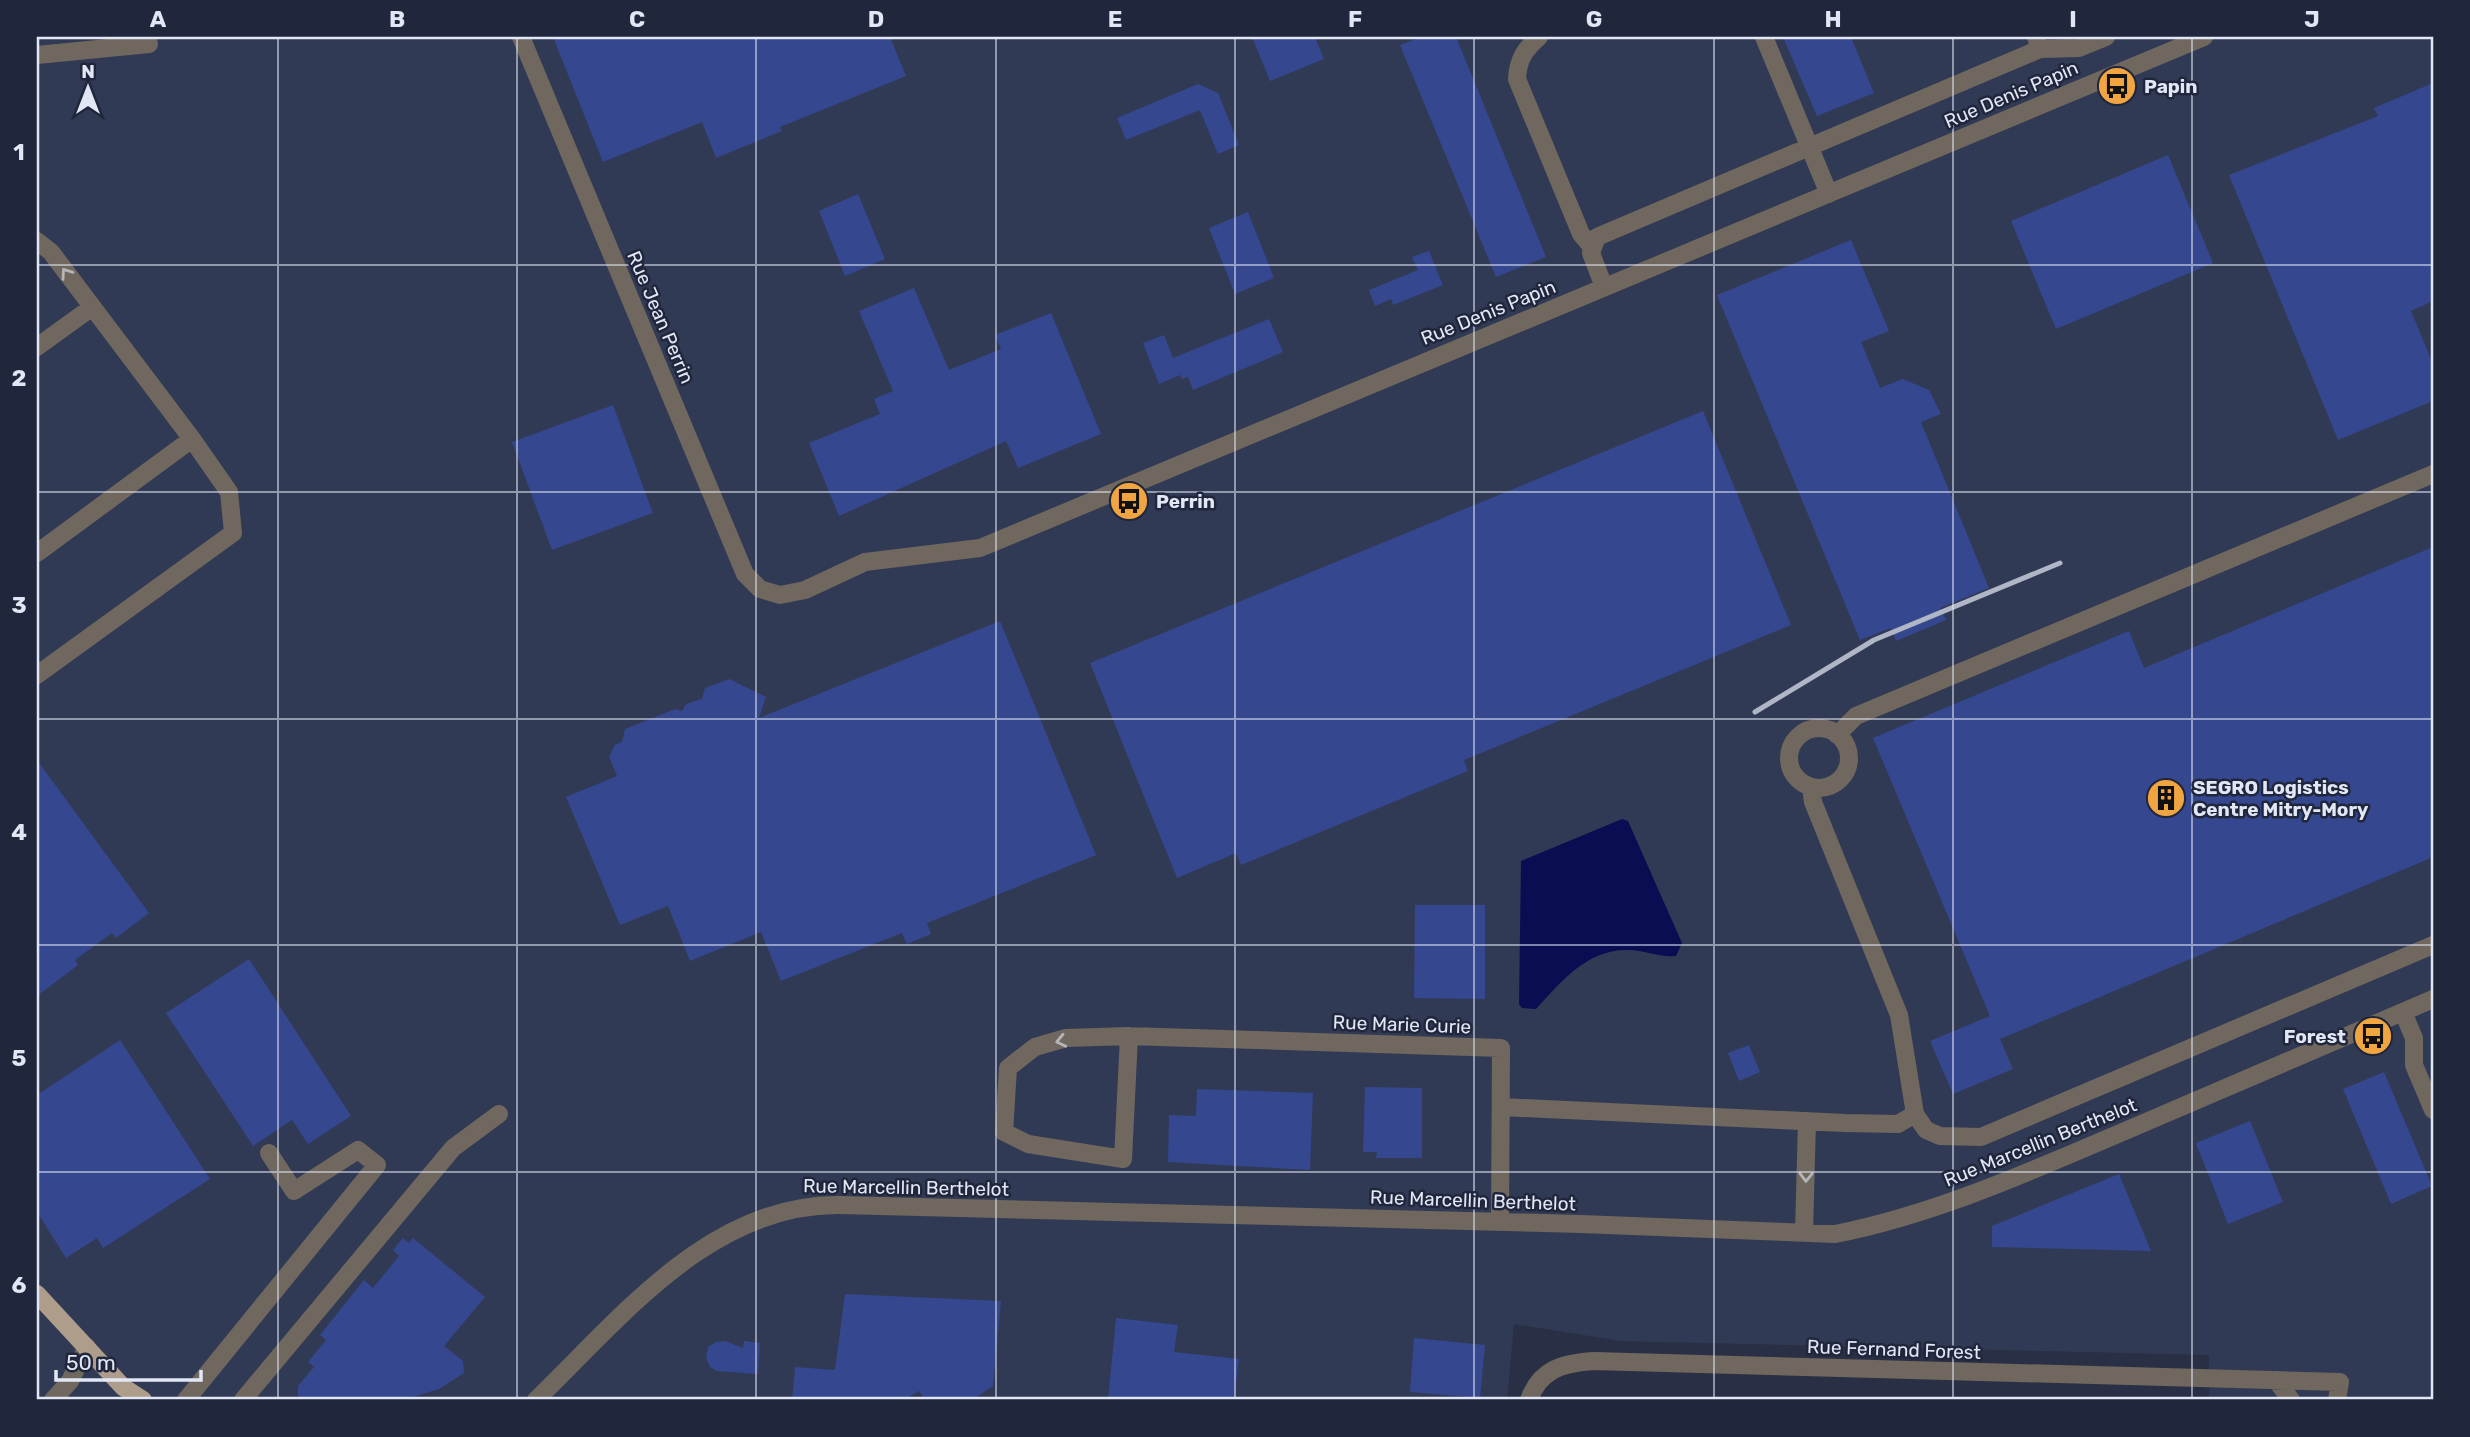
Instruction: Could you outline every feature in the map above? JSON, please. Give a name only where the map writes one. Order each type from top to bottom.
[{"type":"main road","points":[[37,1294],[123,1387],[143,1400]]},
{"type":"street","name":"Rue Jean Perrin","points":[[521,37],[744,575],[760,589],[780,595]]},
{"type":"street","points":[[1764,37],[1829,194]]},
{"type":"street","points":[[1591,246],[1597,237],[2038,43],[2079,47],[2106,37]]},
{"type":"street","name":"Rue Denis Papin","points":[[780,595],[805,590],[865,562],[980,548],[2204,37]]},
{"type":"street","points":[[1528,41],[1518,64],[1517,79],[1581,234],[1591,246],[1604,288]]},
{"type":"street","points":[[37,55],[149,44]]},
{"type":"street","points":[[37,241],[51,253],[229,492],[233,533],[37,675]]},
{"type":"street","points":[[37,347],[91,308]]},
{"type":"street","points":[[37,553],[192,439]]},
{"type":"street","points":[[1837,735],[1856,716],[2433,474]]},
{"type":"street","points":[[1819,729],[1837,735],[1847,750],[1847,768],[1836,783],[1819,788],[1802,784],[1791,770],[1789,761],[1794,742],[1809,730],[1819,729]]},
{"type":"street","points":[[1811,787],[1813,802],[1899,1015],[1915,1114],[1926,1130],[1940,1136],[1981,1137],[2433,945]]},
{"type":"street","name":"Rue Marcellin Berthelot","points":[[536,1400],[681,1263],[741,1227],[778,1211],[798,1206],[1500,1222],[1835,1234],[1886,1224],[1938,1207],[2433,999]]},
{"type":"street","points":[[2403,1012],[2414,1038],[2414,1065],[2433,1110]]},
{"type":"street","points":[[1129,1036],[1123,1159],[1028,1144],[1004,1132],[1008,1068],[1035,1047],[1066,1038],[1129,1036]]},
{"type":"street","name":"Rue Marie Curie","points":[[1129,1036],[1501,1048],[1500,1222]]},
{"type":"street","points":[[1501,1107],[1898,1124],[1915,1114]]},
{"type":"street","points":[[243,1400],[453,1148],[499,1114]]},
{"type":"street","points":[[1804,1233],[1807,1121]]},
{"type":"street","points":[[186,1400],[377,1165],[358,1150],[293,1191],[269,1153]]},
{"type":"street","points":[[53,1400],[70,1381],[87,1347]]},
{"type":"street","name":"Rue Fernand Forest","points":[[1529,1400],[1538,1382],[1554,1368],[1594,1362],[2340,1382],[2337,1400]]},
{"type":"street","points":[[2276,1380],[2291,1400]]},
{"type":"shaded area","points":[[37,37],[2433,37],[2433,1400],[2209,1400],[2209,1355],[1621,1341],[1514,1324],[1507,1400],[37,1400]]},
{"type":"shaded area","points":[[1622,819],[1628,821],[1682,943],[1676,956],[1628,950],[1600,955],[1576,969],[1536,1009],[1522,1008],[1519,1004],[1521,861]]},
{"type":"building","points":[[553,37],[890,37],[906,76],[780,127],[782,131],[716,158],[702,122],[603,162]]},
{"type":"building","points":[[1252,37],[1315,37],[1324,59],[1270,81]]},
{"type":"building","points":[[1422,37],[1456,37],[1546,257],[1496,277],[1400,45]]},
{"type":"building","points":[[1783,37],[1851,37],[1874,93],[1817,116]]},
{"type":"building","points":[[2433,83],[2433,301],[2411,311],[2433,364],[2433,401],[2338,440],[2229,175],[2378,116],[2374,108]]},
{"type":"building","points":[[1198,84],[1218,93],[1239,145],[1218,154],[1200,110],[1126,140],[1117,118]]},
{"type":"building","points":[[2168,155],[2213,263],[2056,329],[2011,221]]},
{"type":"building","points":[[858,194],[885,259],[845,276],[819,211]]},
{"type":"building","points":[[1248,212],[1274,278],[1235,294],[1209,228]]},
{"type":"building","points":[[1851,240],[1889,331],[1861,342],[1880,388],[1903,379],[1929,390],[1941,414],[1921,422],[1989,588],[1940,608],[1946,620],[1896,641],[1891,628],[1860,640],[1717,295]]},
{"type":"building","points":[[1429,251],[1443,285],[1393,305],[1391,299],[1375,306],[1369,290],[1418,270],[1412,257]]},
{"type":"building","points":[[914,288],[949,370],[1001,349],[995,335],[1051,313],[1101,434],[1018,468],[1006,441],[839,516],[809,443],[880,414],[874,399],[893,391],[859,311]]},
{"type":"building","points":[[1269,319],[1283,352],[1193,390],[1188,377],[1182,379],[1180,375],[1159,384],[1143,343],[1164,335],[1173,358]]},
{"type":"building","points":[[613,405],[653,513],[552,550],[512,442]]},
{"type":"building","points":[[1703,411],[1791,625],[1464,760],[1468,771],[1241,865],[1236,853],[1177,878],[1090,663]]},
{"type":"building","name":"SEGRO Logistics Centre Mitry-Mory","points":[[2433,547],[2433,857],[2000,1039],[2013,1069],[1953,1094],[1930,1041],[1990,1016],[1873,738],[2129,631],[2144,668]]},
{"type":"building","points":[[1000,621],[1096,855],[927,923],[931,934],[907,944],[902,933],[781,981],[761,932],[690,961],[668,906],[620,925],[566,797],[617,776],[609,757],[615,745],[622,742],[625,729],[675,709],[682,711],[686,704],[702,699],[705,688],[729,679],[766,697],[759,718]]},
{"type":"building","points":[[37,760],[149,913],[116,938],[112,933],[75,960],[78,965],[37,996]]},
{"type":"building","points":[[1415,905],[1485,905],[1485,999],[1414,998]]},
{"type":"building","points":[[249,959],[351,1116],[308,1144],[292,1120],[253,1146],[166,1013]]},
{"type":"building","points":[[120,1040],[210,1179],[103,1248],[97,1238],[66,1258],[37,1212],[37,1095]]},
{"type":"building","points":[[1749,1045],[1760,1072],[1739,1081],[1728,1053]]},
{"type":"building","points":[[2384,1072],[2432,1186],[2391,1204],[2343,1089]]},
{"type":"building","points":[[1365,1087],[1422,1088],[1422,1158],[1376,1158],[1377,1152],[1363,1152]]},
{"type":"building","points":[[1197,1089],[1313,1093],[1310,1170],[1168,1162],[1169,1115],[1196,1116]]},
{"type":"building","points":[[2250,1121],[2283,1202],[2228,1224],[2196,1143]]},
{"type":"building","points":[[2119,1174],[2151,1251],[1992,1247],[1992,1226]]},
{"type":"building","points":[[403,1238],[409,1243],[413,1238],[485,1297],[444,1346],[463,1361],[464,1373],[439,1389],[403,1400],[310,1400],[298,1396],[298,1386],[314,1367],[308,1362],[326,1340],[320,1335],[364,1280],[373,1288],[399,1256],[393,1250]]},
{"type":"building","points":[[845,1294],[1001,1301],[993,1386],[972,1400],[925,1400],[919,1391],[903,1400],[792,1400],[795,1367],[835,1370]]},
{"type":"building","points":[[1116,1318],[1178,1325],[1174,1352],[1239,1359],[1234,1400],[1108,1400]]},
{"type":"building","points":[[1414,1338],[1485,1345],[1480,1398],[1410,1392]]},
{"type":"building","points":[[725,1341],[743,1348],[744,1341],[760,1343],[758,1374],[717,1371],[710,1367],[706,1358],[708,1347]]},
{"type":"railway","points":[[1755,712],[1874,640],[2060,563]]},
{"type":"place","name":"Papin","points":[[2117,86]]},
{"type":"place","name":"Perrin","points":[[1129,501]]},
{"type":"place","name":"SEGRO Logistics Centre Mitry-Mory","points":[[2166,798]]},
{"type":"place","name":"Forest","points":[[2373,1036]]}]
